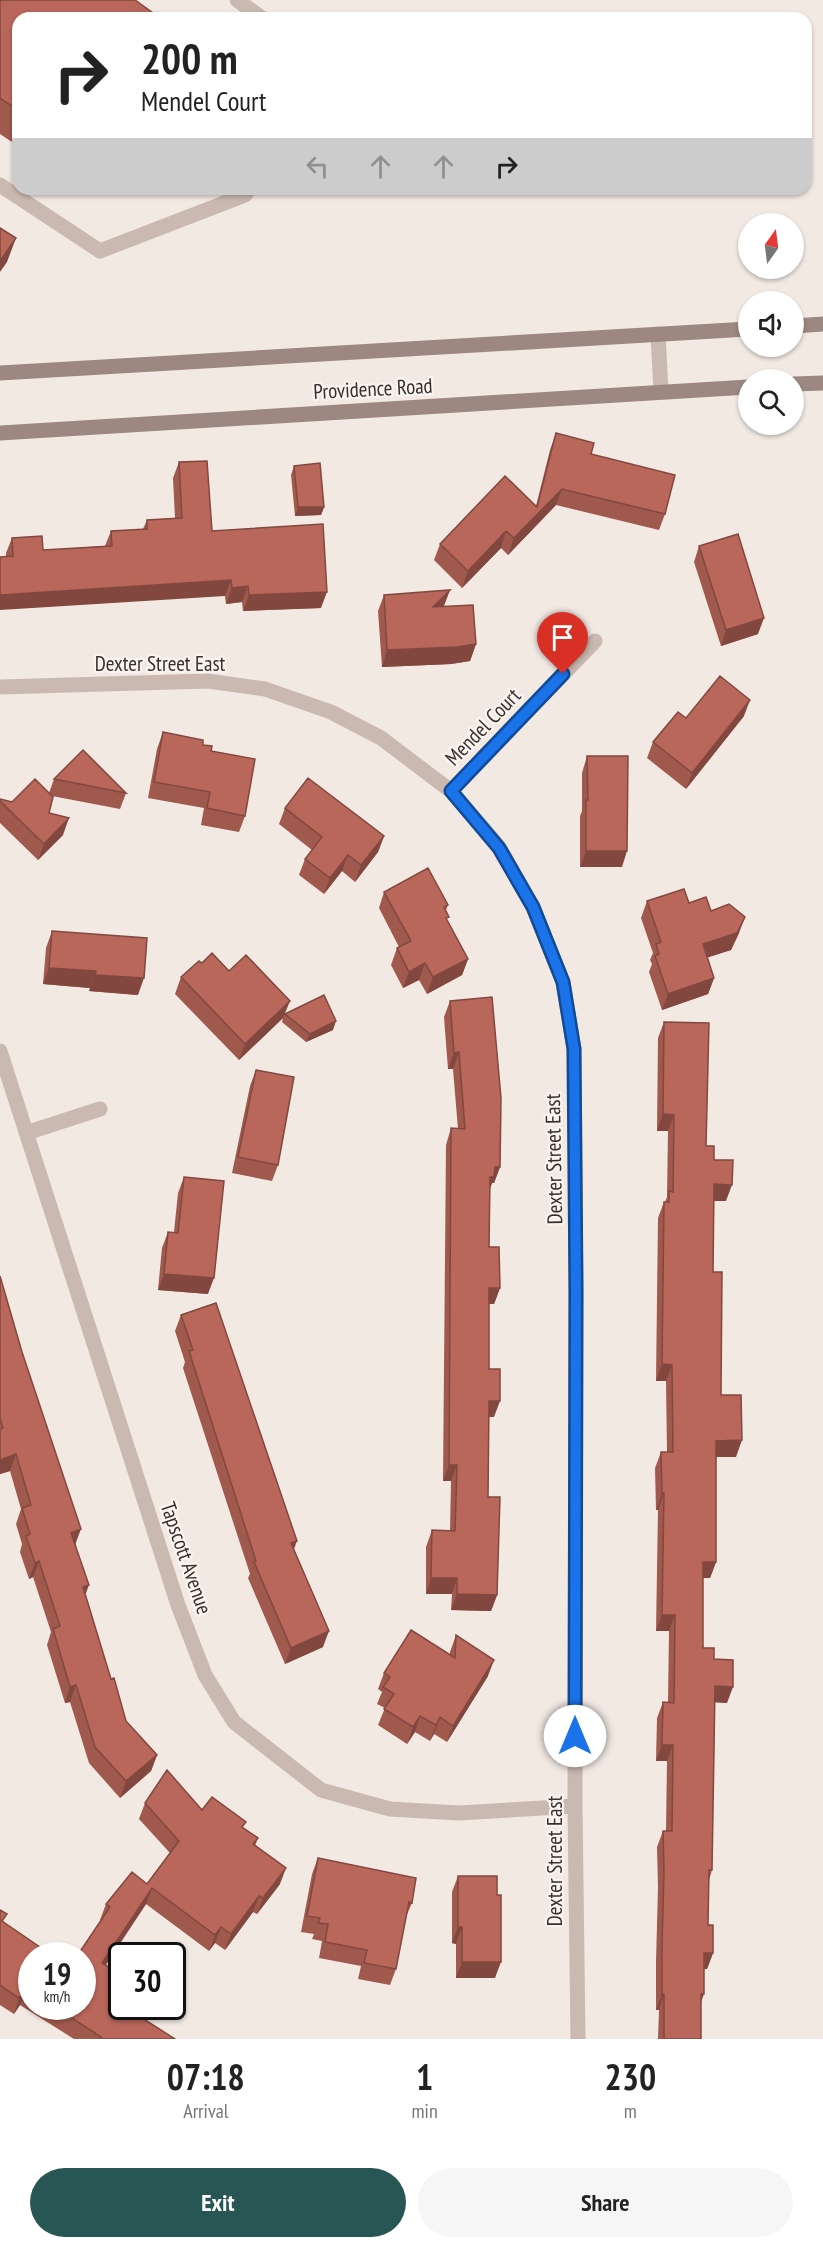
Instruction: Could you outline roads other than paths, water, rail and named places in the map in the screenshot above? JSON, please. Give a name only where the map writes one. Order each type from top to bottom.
[{"type":"main road","points":[[804,325],[823,324]]},
{"type":"main road","name":"Providence Road","points":[[0,373],[738,330]]},
{"type":"main road","points":[[804,384],[823,383]]},
{"type":"main road","name":"Providence Road","points":[[0,433],[738,388]]},
{"type":"street","points":[[237,0],[254,12]]},
{"type":"street","points":[[15,195],[100,250],[245,195]]},
{"type":"street","points":[[658,334],[661,392]]},
{"type":"street","name":"Mendel Court","points":[[451,791],[595,641]]},
{"type":"street","name":"Dexter Street East","points":[[0,687],[208,681],[265,689],[331,712],[381,738],[451,791],[499,848],[533,907],[563,982],[574,1049],[575,1806],[578,2039]]},
{"type":"street","name":"Tapscott Avenue","points":[[0,1051],[178,1605],[205,1675],[234,1722],[321,1790],[390,1809],[459,1813],[575,1806]]},
{"type":"street","points":[[26,1133],[100,1109]]}]
